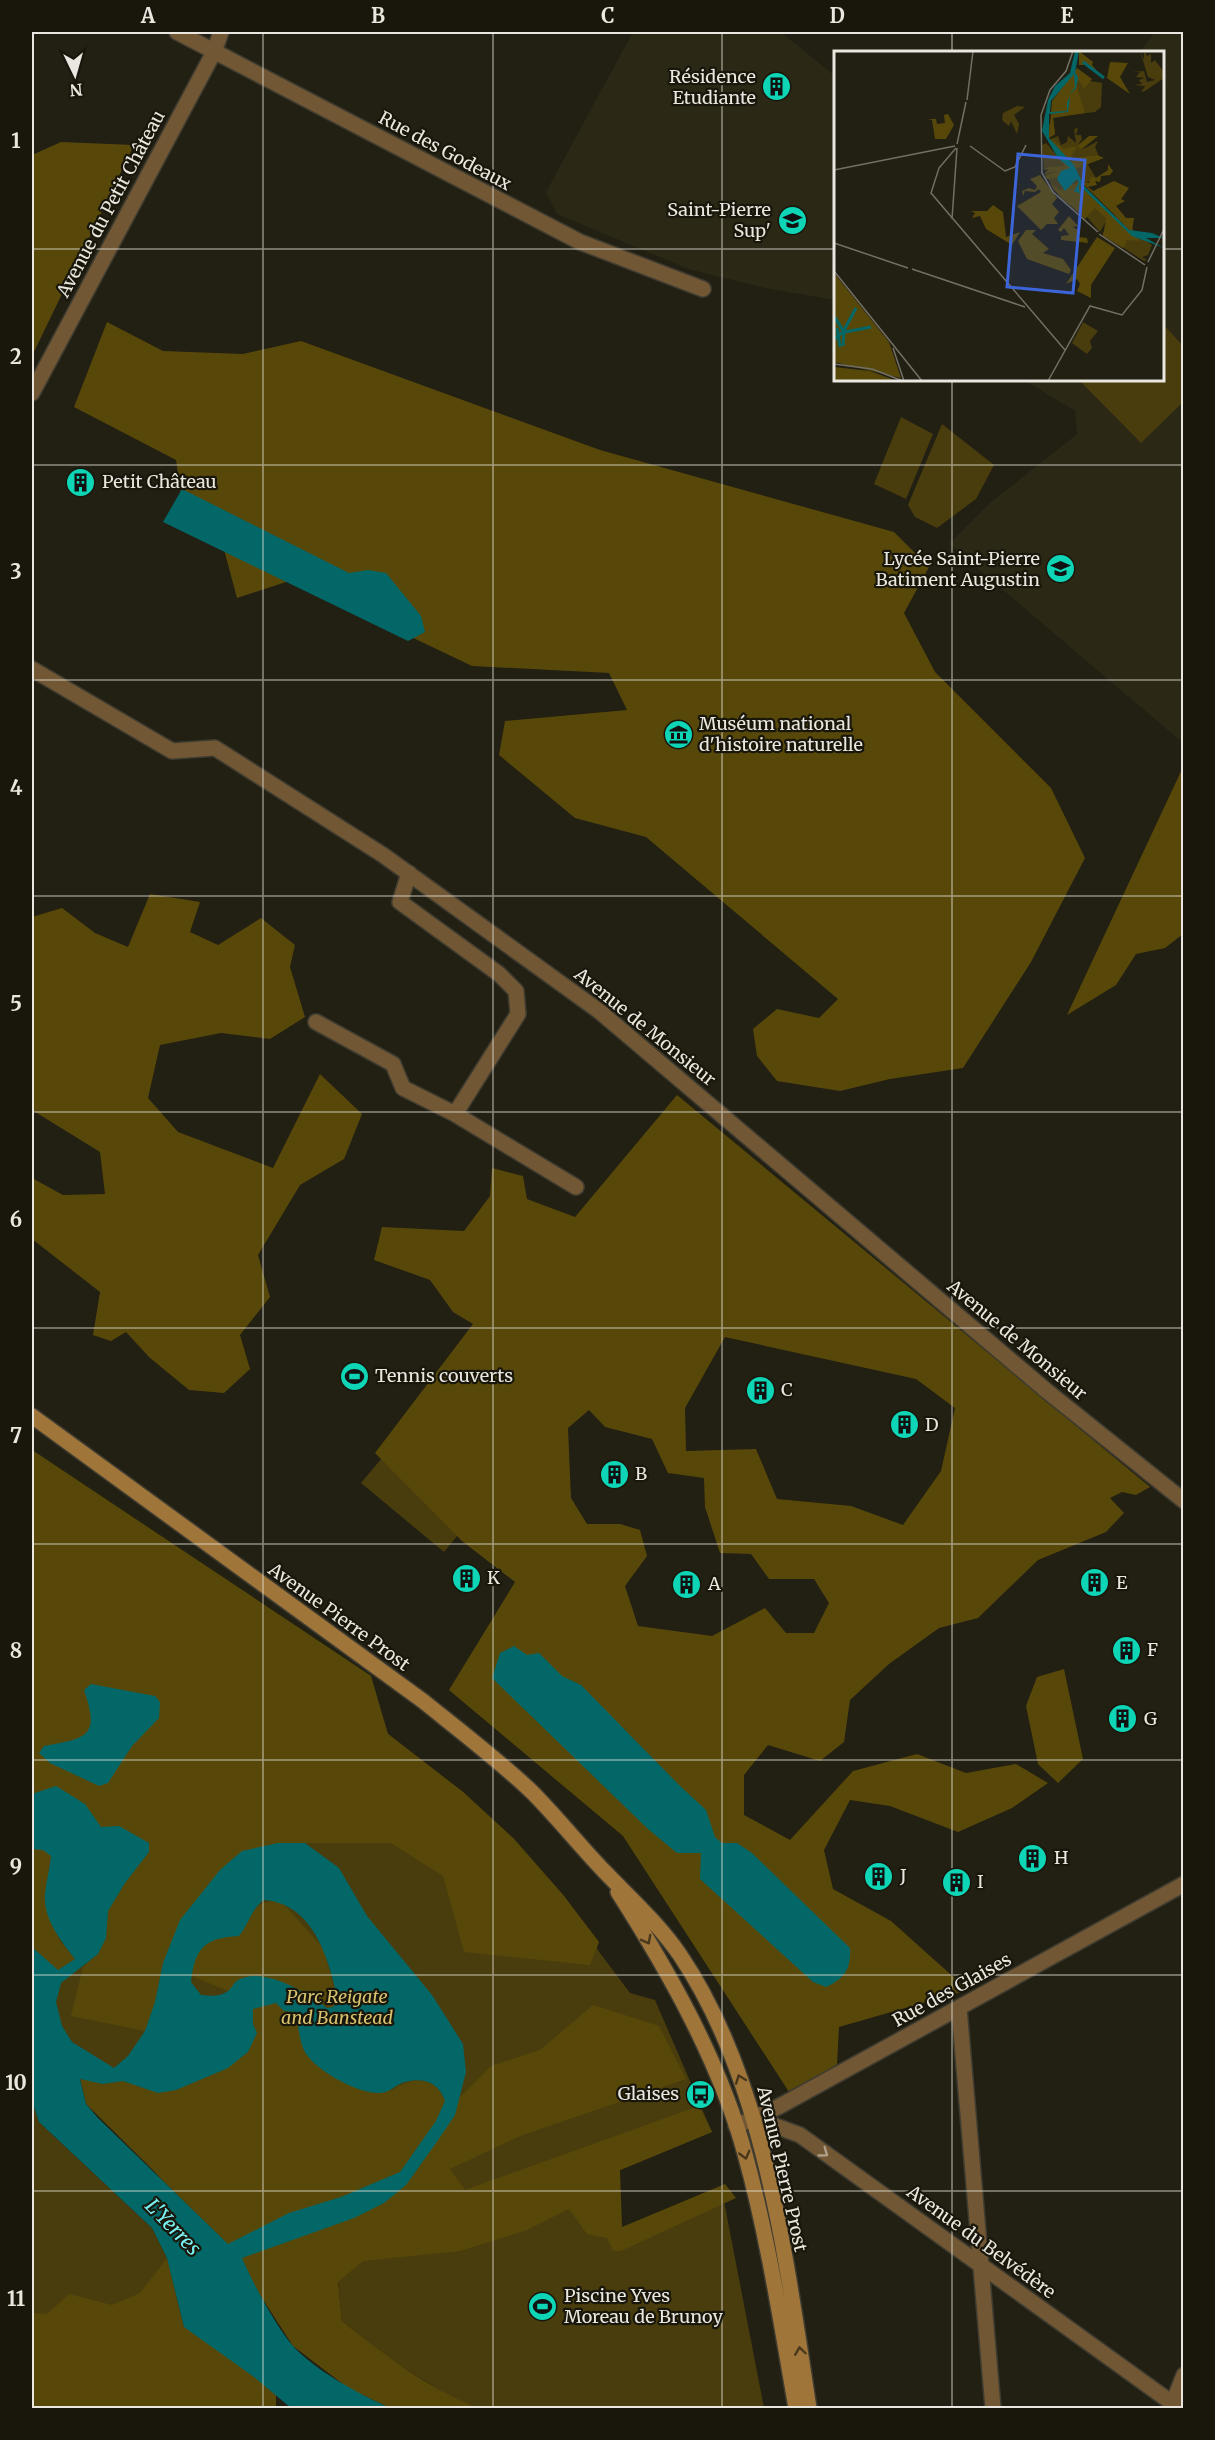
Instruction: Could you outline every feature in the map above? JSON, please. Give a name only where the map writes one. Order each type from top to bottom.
[{"type":"main road","name":"Avenue Pierre Prost","points":[[32,1416],[432,1708],[530,1791],[605,1872],[649,1914],[680,1955],[713,2013],[754,2118],[791,2293],[808,2409]]},
{"type":"main road","name":"Avenue Pierre Prost","points":[[605,1872],[638,1924],[700,2039],[736,2126],[769,2256],[796,2409]]},
{"type":"street","name":"Rue des Godeaux","points":[[177,32],[580,242],[703,289]]},
{"type":"street","name":"Avenue du Petit Château","points":[[32,393],[214,52],[221,32]]},
{"type":"street","name":"Avenue de Monsieur","points":[[32,669],[172,751],[215,748],[408,873],[599,1011],[1048,1392],[1184,1501]]},
{"type":"street","points":[[408,873],[400,902],[499,974],[516,991],[518,1014],[455,1114]]},
{"type":"street","points":[[316,1022],[393,1064],[403,1088],[455,1114],[576,1187]]},
{"type":"street","name":"Rue des Glaises","points":[[736,2126],[778,2108],[1184,1884]]},
{"type":"street","points":[[959,2008],[979,2266],[993,2409]]},
{"type":"street","name":"Avenue du Belvédère","points":[[754,2118],[800,2135],[1175,2407]]},
{"type":"street","points":[[1175,2407],[1184,2375]]},
{"type":"shaded area","points":[[633,32],[781,32],[834,75],[834,300],[765,288],[688,269],[557,214],[546,192]]},
{"type":"shaded area","points":[[1155,32],[1183,32],[1183,743],[949,544],[990,503],[1077,434],[1075,411],[1026,381],[1164,381],[1164,51],[1141,51]]},
{"type":"shaded area","points":[[61,142],[134,145],[32,356],[32,155]]},
{"type":"shaded area","points":[[107,322],[163,351],[243,354],[301,341],[600,450],[894,532],[929,567],[904,613],[935,672],[1051,788],[1085,858],[1031,962],[963,1068],[890,1079],[840,1091],[777,1081],[757,1056],[753,1029],[777,1009],[819,1018],[838,999],[646,837],[575,818],[499,755],[505,721],[627,710],[609,673],[472,666],[292,580],[237,598],[222,542],[185,519],[176,460],[74,407]]},
{"type":"shaded area","points":[[1183,767],[1183,934],[1165,948],[1136,954],[1116,985],[1067,1015]]},
{"type":"shaded area","points":[[150,894],[200,902],[190,932],[218,945],[261,918],[295,945],[290,967],[305,1017],[270,1039],[221,1033],[160,1045],[148,1098],[178,1132],[273,1168],[320,1074],[362,1114],[344,1159],[300,1185],[258,1255],[270,1297],[240,1335],[250,1369],[224,1393],[189,1390],[149,1357],[126,1332],[111,1341],[93,1335],[100,1292],[32,1239],[32,1178],[63,1195],[105,1194],[100,1152],[32,1110],[32,917],[62,908],[95,933],[128,947]]},
{"type":"shaded area","points":[[677,1095],[1150,1487],[1136,1495],[1122,1492],[1110,1498],[1124,1513],[1106,1532],[1038,1560],[978,1618],[939,1628],[889,1664],[850,1700],[844,1742],[820,1761],[768,1745],[744,1775],[744,1815],[790,1840],[853,1771],[917,1754],[966,1773],[1016,1764],[1048,1783],[1012,1808],[958,1832],[890,1806],[850,1800],[824,1850],[833,1889],[891,1921],[968,1990],[839,2027],[837,2065],[789,2092],[623,1836],[449,1690],[515,1582],[462,1541],[375,1453],[473,1324],[453,1312],[430,1280],[374,1260],[382,1227],[464,1231],[490,1196],[492,1168],[523,1176],[527,1199],[575,1217]],"holes":[[[725,1337],[916,1379],[955,1408],[941,1471],[903,1525],[851,1506],[777,1499],[756,1449],[686,1451],[685,1408]],[[589,1410],[605,1427],[652,1439],[668,1473],[704,1478],[705,1507],[720,1553],[751,1554],[769,1579],[814,1579],[829,1603],[814,1633],[786,1633],[765,1608],[712,1636],[638,1626],[625,1586],[647,1556],[640,1530],[620,1524],[587,1524],[571,1498],[568,1428]]]},
{"type":"shaded area","name":"Parc Reigate and Banstead","points":[[32,1450],[371,1676],[388,1734],[463,1792],[514,1839],[564,1896],[599,1942],[590,1965],[464,1952],[443,1876],[391,1843],[278,1843],[247,1926],[259,1905],[268,1902],[282,1902],[323,1948],[338,2001],[333,2007],[328,2008],[319,2001],[391,2091],[407,2083],[422,2081],[435,2086],[445,2101],[460,2097],[491,2066],[540,2050],[593,2005],[659,2026],[686,2079],[520,2136],[450,2169],[465,2190],[699,2106],[712,2132],[620,2170],[622,2227],[725,2184],[736,2198],[621,2251],[613,2251],[607,2238],[587,2234],[569,2209],[527,2230],[460,2251],[363,2261],[338,2282],[342,2321],[405,2368],[438,2389],[473,2406],[472,2408],[390,2408],[348,2388],[293,2346],[260,2295],[241,2257],[86,2104],[80,2078],[103,2084],[123,2081],[158,2093],[176,2090],[230,2065],[257,2033],[253,2024],[228,1991],[163,1964],[155,2002],[145,2031],[71,2016],[83,1967],[98,1954],[106,1938],[108,1911],[125,1883],[149,1852],[51,1856],[45,1895],[59,1940],[75,1959],[58,1971],[32,1947]]},
{"type":"shaded area","points":[[1064,1669],[1083,1759],[1058,1783],[1038,1764],[1026,1706],[1037,1677]]},
{"type":"shaded area","points":[[167,2258],[184,2327],[276,2375],[276,2408],[32,2408],[32,2313],[47,2314],[69,2294],[112,2305],[140,2293]]},
{"type":"green space","points":[[1164,325],[1183,346],[1183,402],[1141,443],[1080,381],[1164,381]]},
{"type":"green space","points":[[901,417],[933,434],[906,499],[874,484]]},
{"type":"green space","points":[[942,424],[994,465],[976,499],[937,528],[915,517],[908,505]]},
{"type":"green space","points":[[392,1446],[475,1514],[444,1552],[361,1483]]},
{"type":"green space","name":"Parc Reigate and Banstead","points":[[32,1450],[371,1676],[376,1706],[388,1734],[463,1792],[514,1839],[564,1896],[600,1953],[630,1993],[655,2000],[712,2132],[599,2179],[623,2235],[722,2191],[764,2408],[476,2408],[449,2396],[385,2356],[342,2321],[337,2270],[260,2295],[136,2150],[32,1988]]},
{"type":"green space","points":[[32,2101],[39,2122],[152,2228],[167,2258],[174,2287],[32,2353]]},
{"type":"water","points":[[182,489],[349,573],[368,570],[386,573],[421,616],[425,632],[408,641],[163,522]]},
{"type":"water","points":[[514,1646],[527,1655],[539,1653],[562,1676],[581,1685],[706,1810],[715,1837],[722,1843],[737,1843],[752,1853],[850,1948],[848,1967],[838,1980],[826,1987],[813,1982],[700,1879],[701,1853],[677,1853],[648,1829],[492,1678],[500,1653]]},
{"type":"water","points":[[91,1684],[155,1696],[160,1702],[159,1718],[132,1746],[108,1783],[99,1786],[50,1763],[39,1753],[44,1746],[80,1737],[86,1732],[90,1726],[91,1717],[84,1690]]},
{"type":"water","name":"L'Yerres","points":[[56,1786],[85,1804],[101,1827],[119,1826],[149,1843],[149,1852],[125,1883],[108,1911],[106,1938],[98,1954],[61,1983],[56,2002],[62,2026],[72,2042],[114,2068],[128,2056],[145,2031],[155,2002],[163,1963],[180,1920],[220,1870],[242,1851],[278,1843],[305,1843],[339,1868],[367,1916],[432,1995],[463,2044],[466,2072],[455,2115],[406,2185],[384,2203],[354,2218],[242,2258],[265,2304],[293,2346],[326,2373],[390,2408],[291,2408],[254,2377],[184,2327],[167,2258],[152,2228],[39,2122],[32,2101],[32,1947],[58,1970],[75,1959],[54,1929],[47,1912],[45,1894],[51,1856],[43,1850],[32,1849],[32,1794]],"holes":[[[264,1900],[281,1904],[295,1912],[316,1936],[330,1968],[338,2001],[333,2007],[327,2008],[285,1983],[260,1976],[238,1980],[228,1991],[215,1996],[201,1995],[191,1982],[195,1960],[204,1947],[218,1939],[239,1936],[256,1908]],[[276,2003],[284,2011],[295,2012],[303,2048],[315,2064],[336,2079],[360,2089],[380,2093],[387,2092],[405,2082],[424,2081],[435,2086],[445,2101],[436,2121],[400,2172],[341,2197],[289,2213],[228,2244],[98,2118],[86,2104],[80,2079],[103,2084],[123,2081],[158,2093],[176,2090],[228,2068],[248,2052],[257,2033],[253,2024],[253,2009]]]},
{"type":"place","name":"Résidence Etudiante","points":[[777,87]]},
{"type":"place","name":"Saint-Pierre Sup'","points":[[792,220]]},
{"type":"place","name":"Petit Château","points":[[81,482]]},
{"type":"place","name":"Lycée Saint-Pierre Batiment Augustin","points":[[1061,569]]},
{"type":"place","name":"Muséum national d'histoire naturelle","points":[[678,734]]},
{"type":"place","name":"Tennis couverts","points":[[354,1376]]},
{"type":"place","name":"C","points":[[760,1390]]},
{"type":"place","name":"D","points":[[904,1425]]},
{"type":"place","name":"B","points":[[614,1474]]},
{"type":"place","name":"K","points":[[466,1578]]},
{"type":"place","name":"E","points":[[1095,1583]]},
{"type":"place","name":"A","points":[[687,1584]]},
{"type":"place","name":"F","points":[[1126,1650]]},
{"type":"place","name":"G","points":[[1123,1719]]},
{"type":"place","name":"H","points":[[1033,1858]]},
{"type":"place","name":"J","points":[[879,1876]]},
{"type":"place","name":"I","points":[[956,1882]]},
{"type":"place","name":"Glaises","points":[[700,2094]]},
{"type":"place","name":"Piscine Yves Moreau de Brunoy","points":[[543,2306]]}]
